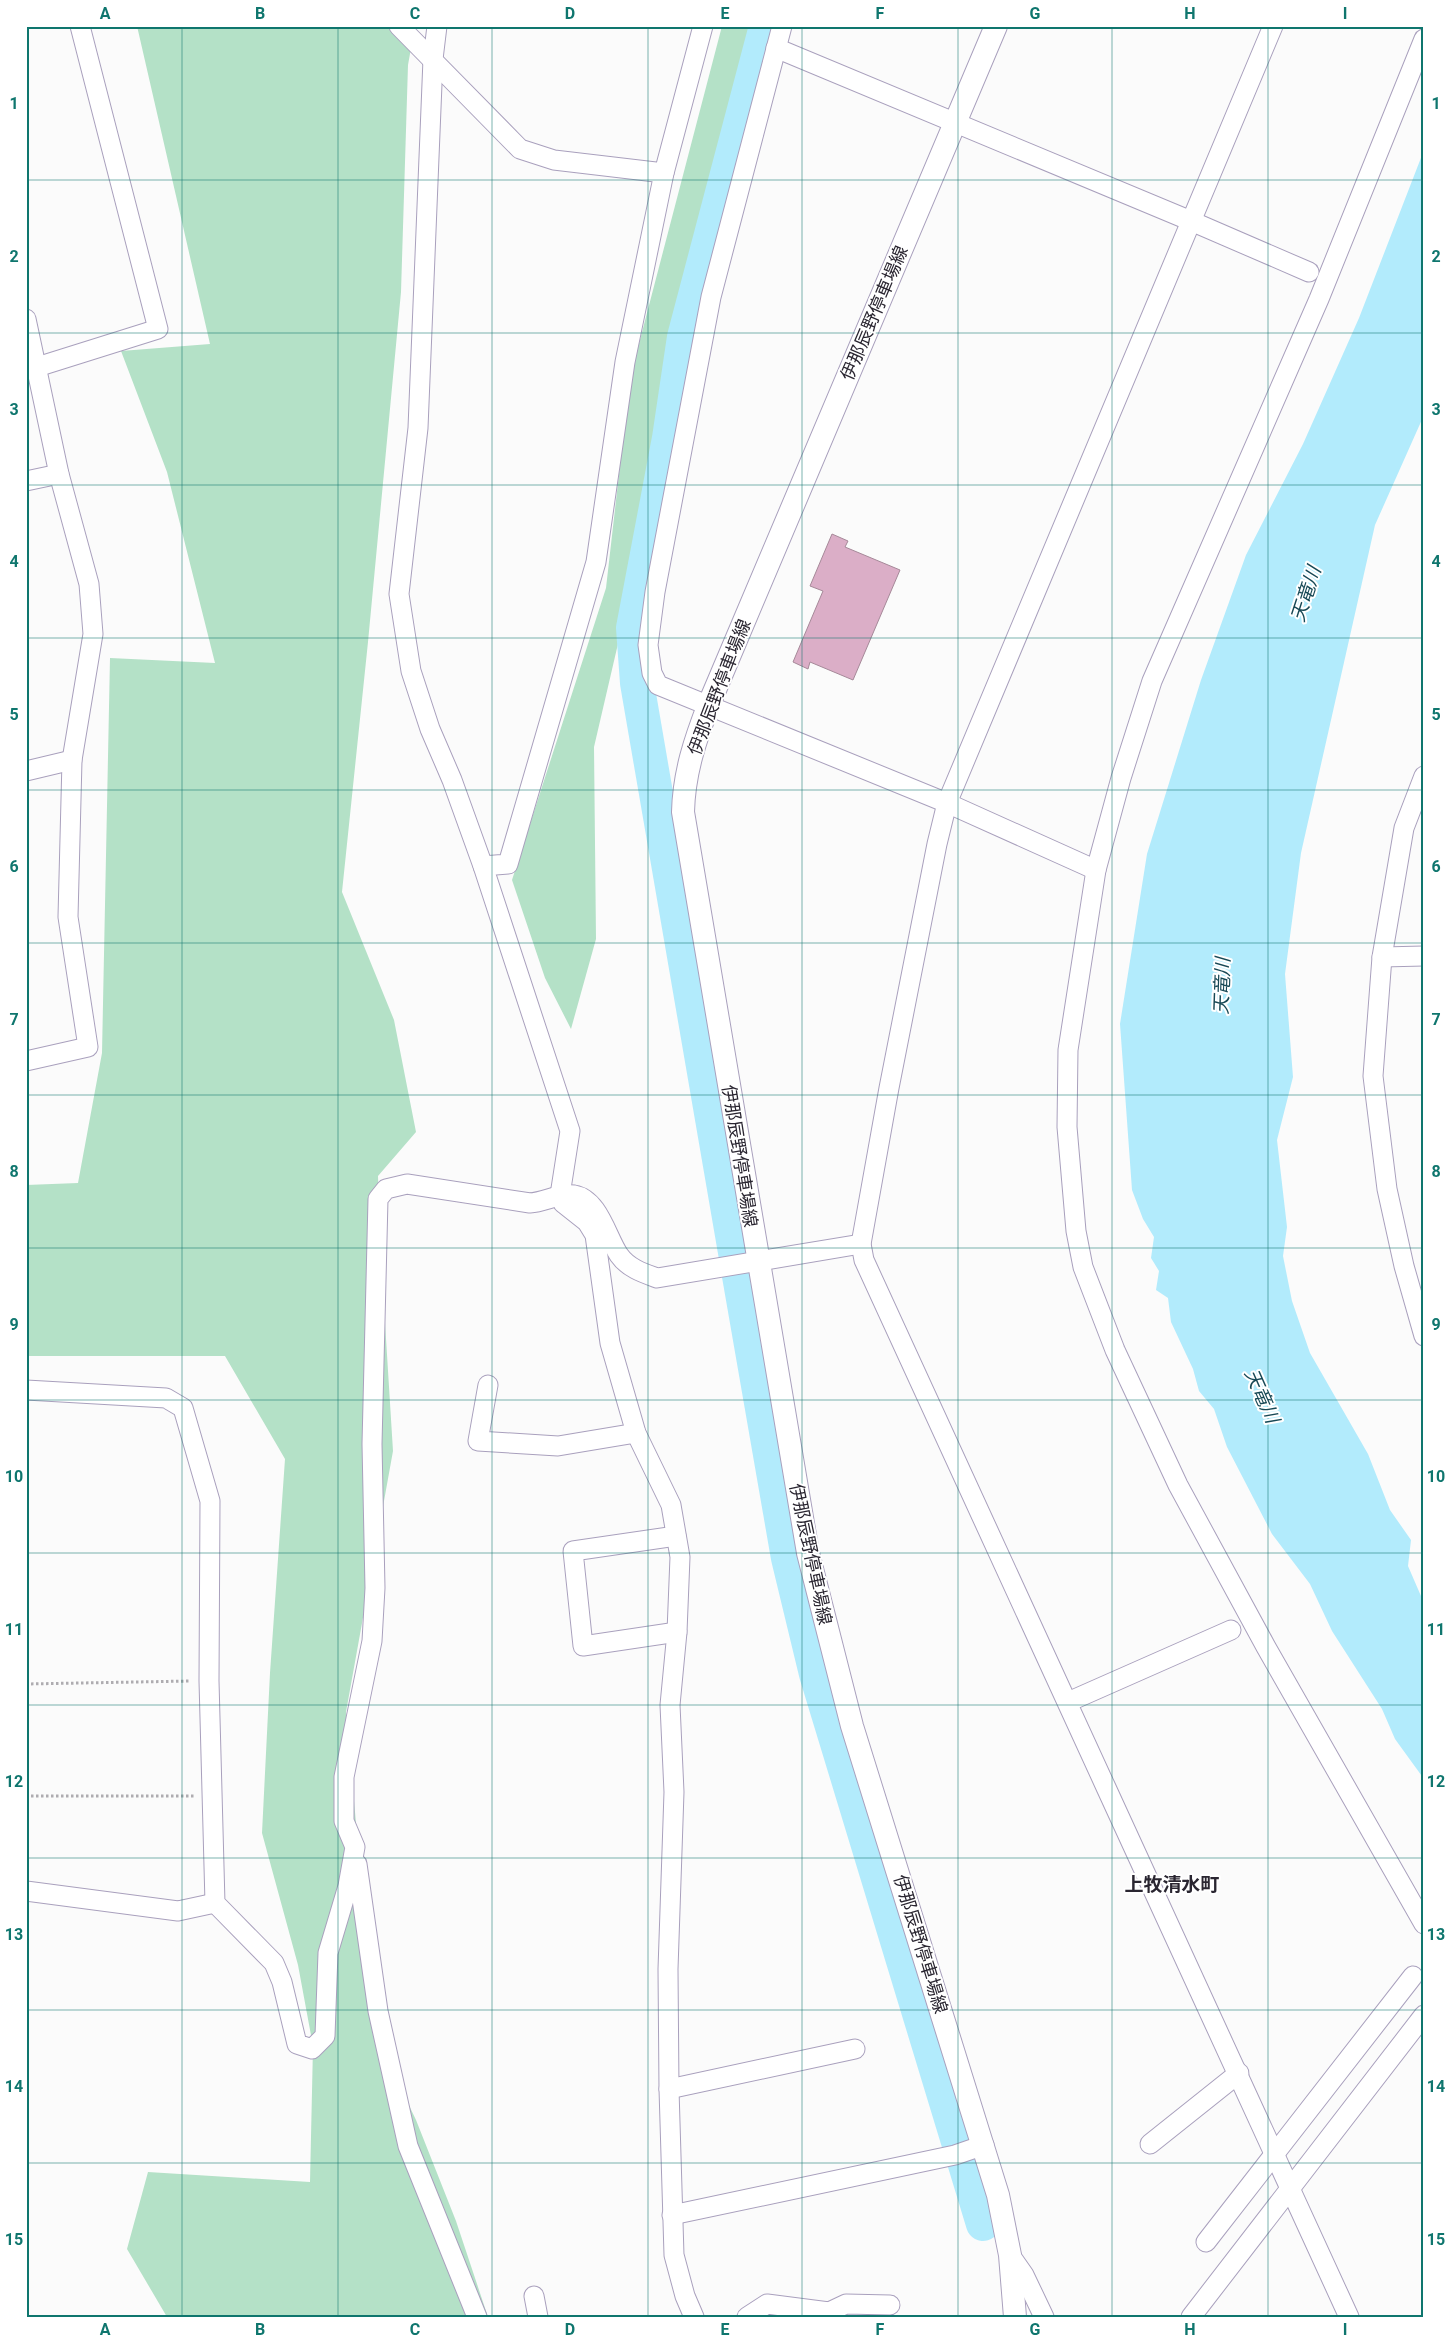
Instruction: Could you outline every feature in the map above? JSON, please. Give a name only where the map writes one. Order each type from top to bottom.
[{"type":"main road","name":"伊那辰野停車場線","points":[[996,26],[709,704],[693,746],[684,785],[682,812],[808,1553],[852,1726],[998,2195],[1010,2255],[1014,2317]]},
{"type":"street","points":[[37,368],[158,330],[80,26]]},
{"type":"street","points":[[399,26],[520,149],[554,160],[664,173]]},
{"type":"street","points":[[437,26],[433,59],[418,428],[400,594],[410,671],[430,729],[452,780],[483,866],[570,1131],[560,1195],[563,1203],[588,1222],[595,1235],[610,1343],[636,1433],[670,1505],[680,1557],[677,1632],[670,1705],[674,1792],[668,1969],[669,2089],[674,2255],[685,2296],[694,2317]]},
{"type":"street","points":[[483,866],[508,864],[596,562],[625,362],[664,173],[703,26]]},
{"type":"street","points":[[782,26],[711,297],[655,592],[648,645],[652,673],[658,684],[947,803],[1096,870]]},
{"type":"street","points":[[1273,26],[947,803],[936,844],[861,1244],[864,1260],[872,1279],[1276,2152],[1349,2317]]},
{"type":"street","points":[[1424,39],[1319,299],[1152,681],[1121,778],[1096,870],[1068,1050],[1067,1127],[1076,1231],[1083,1267],[1115,1350],[1178,1485],[1266,1647],[1424,1924]]},
{"type":"street","points":[[776,48],[1309,272]]},
{"type":"street","points":[[26,319],[59,474],[89,584],[93,634],[72,760],[68,917],[88,1046],[26,1060]]},
{"type":"street","points":[[26,481],[59,474]]},
{"type":"street","points":[[26,771],[72,760]]},
{"type":"street","points":[[1424,776],[1404,828],[1382,957],[1373,1076],[1387,1189],[1404,1266],[1424,1336]]},
{"type":"street","points":[[1382,957],[1424,956]]},
{"type":"street","points":[[477,2317],[408,2146],[378,2011],[355,1847],[344,1820],[344,1777],[372,1641],[375,1588],[372,1444],[378,1199],[386,1190],[407,1184],[530,1203],[542,1202],[560,1195],[576,1195],[586,1201],[602,1220],[619,1255],[634,1269],[657,1278],[861,1244]]},
{"type":"street","points":[[488,1385],[478,1441],[558,1446],[636,1433]]},
{"type":"street","points":[[26,1390],[166,1398],[183,1408],[193,1436],[210,1501],[209,1681],[215,1903],[274,1963],[282,1982],[297,2044],[312,2049],[325,2036],[328,1953],[348,1886],[355,1847]]},
{"type":"street","points":[[676,1536],[573,1551],[583,1646],[677,1632]]},
{"type":"street","points":[[1068,1702],[1231,1630]]},
{"type":"street","points":[[26,1892],[178,1911],[215,1903]]},
{"type":"street","points":[[1206,2242],[1413,1976]]},
{"type":"street","points":[[1191,2317],[1424,2016]]},
{"type":"street","points":[[669,2089],[855,2049]]},
{"type":"street","points":[[1150,2144],[1239,2073]]},
{"type":"street","points":[[672,2215],[955,2155],[984,2145]]},
{"type":"street","points":[[1010,2255],[1024,2275],[1044,2317]]},
{"type":"street","points":[[534,2296],[538,2317]]},
{"type":"street","points":[[747,2317],[767,2304],[829,2314],[846,2304],[890,2306]]},
{"type":"path","points":[[26,1684],[209,1681]]},
{"type":"path","points":[[26,1796],[212,1796]]},
{"type":"green space","points":[[137,26],[415,26],[408,65],[401,292],[342,892],[394,1020],[416,1132],[378,1176],[380,1242],[393,1451],[346,1712],[375,2034],[416,2120],[456,2221],[488,2317],[167,2317],[127,2249],[148,2172],[310,2182],[313,2046],[298,1965],[262,1833],[270,1673],[285,1459],[225,1356],[26,1356],[26,1185],[78,1183],[102,1053],[110,658],[215,663],[167,472],[121,351],[210,344]]},
{"type":"green space","points":[[722,26],[757,26],[677,329],[647,519],[594,747],[596,939],[571,1029],[545,978],[512,880],[606,588],[630,378]]},
{"type":"water","name":"天竜川","points":[[1424,150],[1424,415],[1375,525],[1301,853],[1285,974],[1293,1077],[1277,1140],[1287,1227],[1283,1256],[1292,1301],[1310,1353],[1368,1454],[1390,1510],[1411,1540],[1408,1566],[1424,1603],[1424,1779],[1395,1739],[1382,1709],[1332,1631],[1310,1584],[1272,1534],[1227,1447],[1214,1409],[1199,1391],[1193,1369],[1171,1322],[1168,1298],[1156,1290],[1159,1271],[1151,1258],[1154,1237],[1143,1219],[1132,1190],[1120,1024],[1147,854],[1201,680],[1246,555],[1303,444],[1359,318]]},
{"type":"building","points":[[832,534],[848,541],[845,547],[900,570],[853,680],[810,662],[808,669],[793,662],[823,591],[810,586]]},
{"type":"waterway","points":[[736,1258],[637,683],[633,628],[669,438],[684,337],[766,26]]},
{"type":"waterway","points":[[738,1270],[788,1558],[816,1674],[983,2224]]},
{"type":"district","name":"上牧清水町","points":[[1172,1884]]}]
